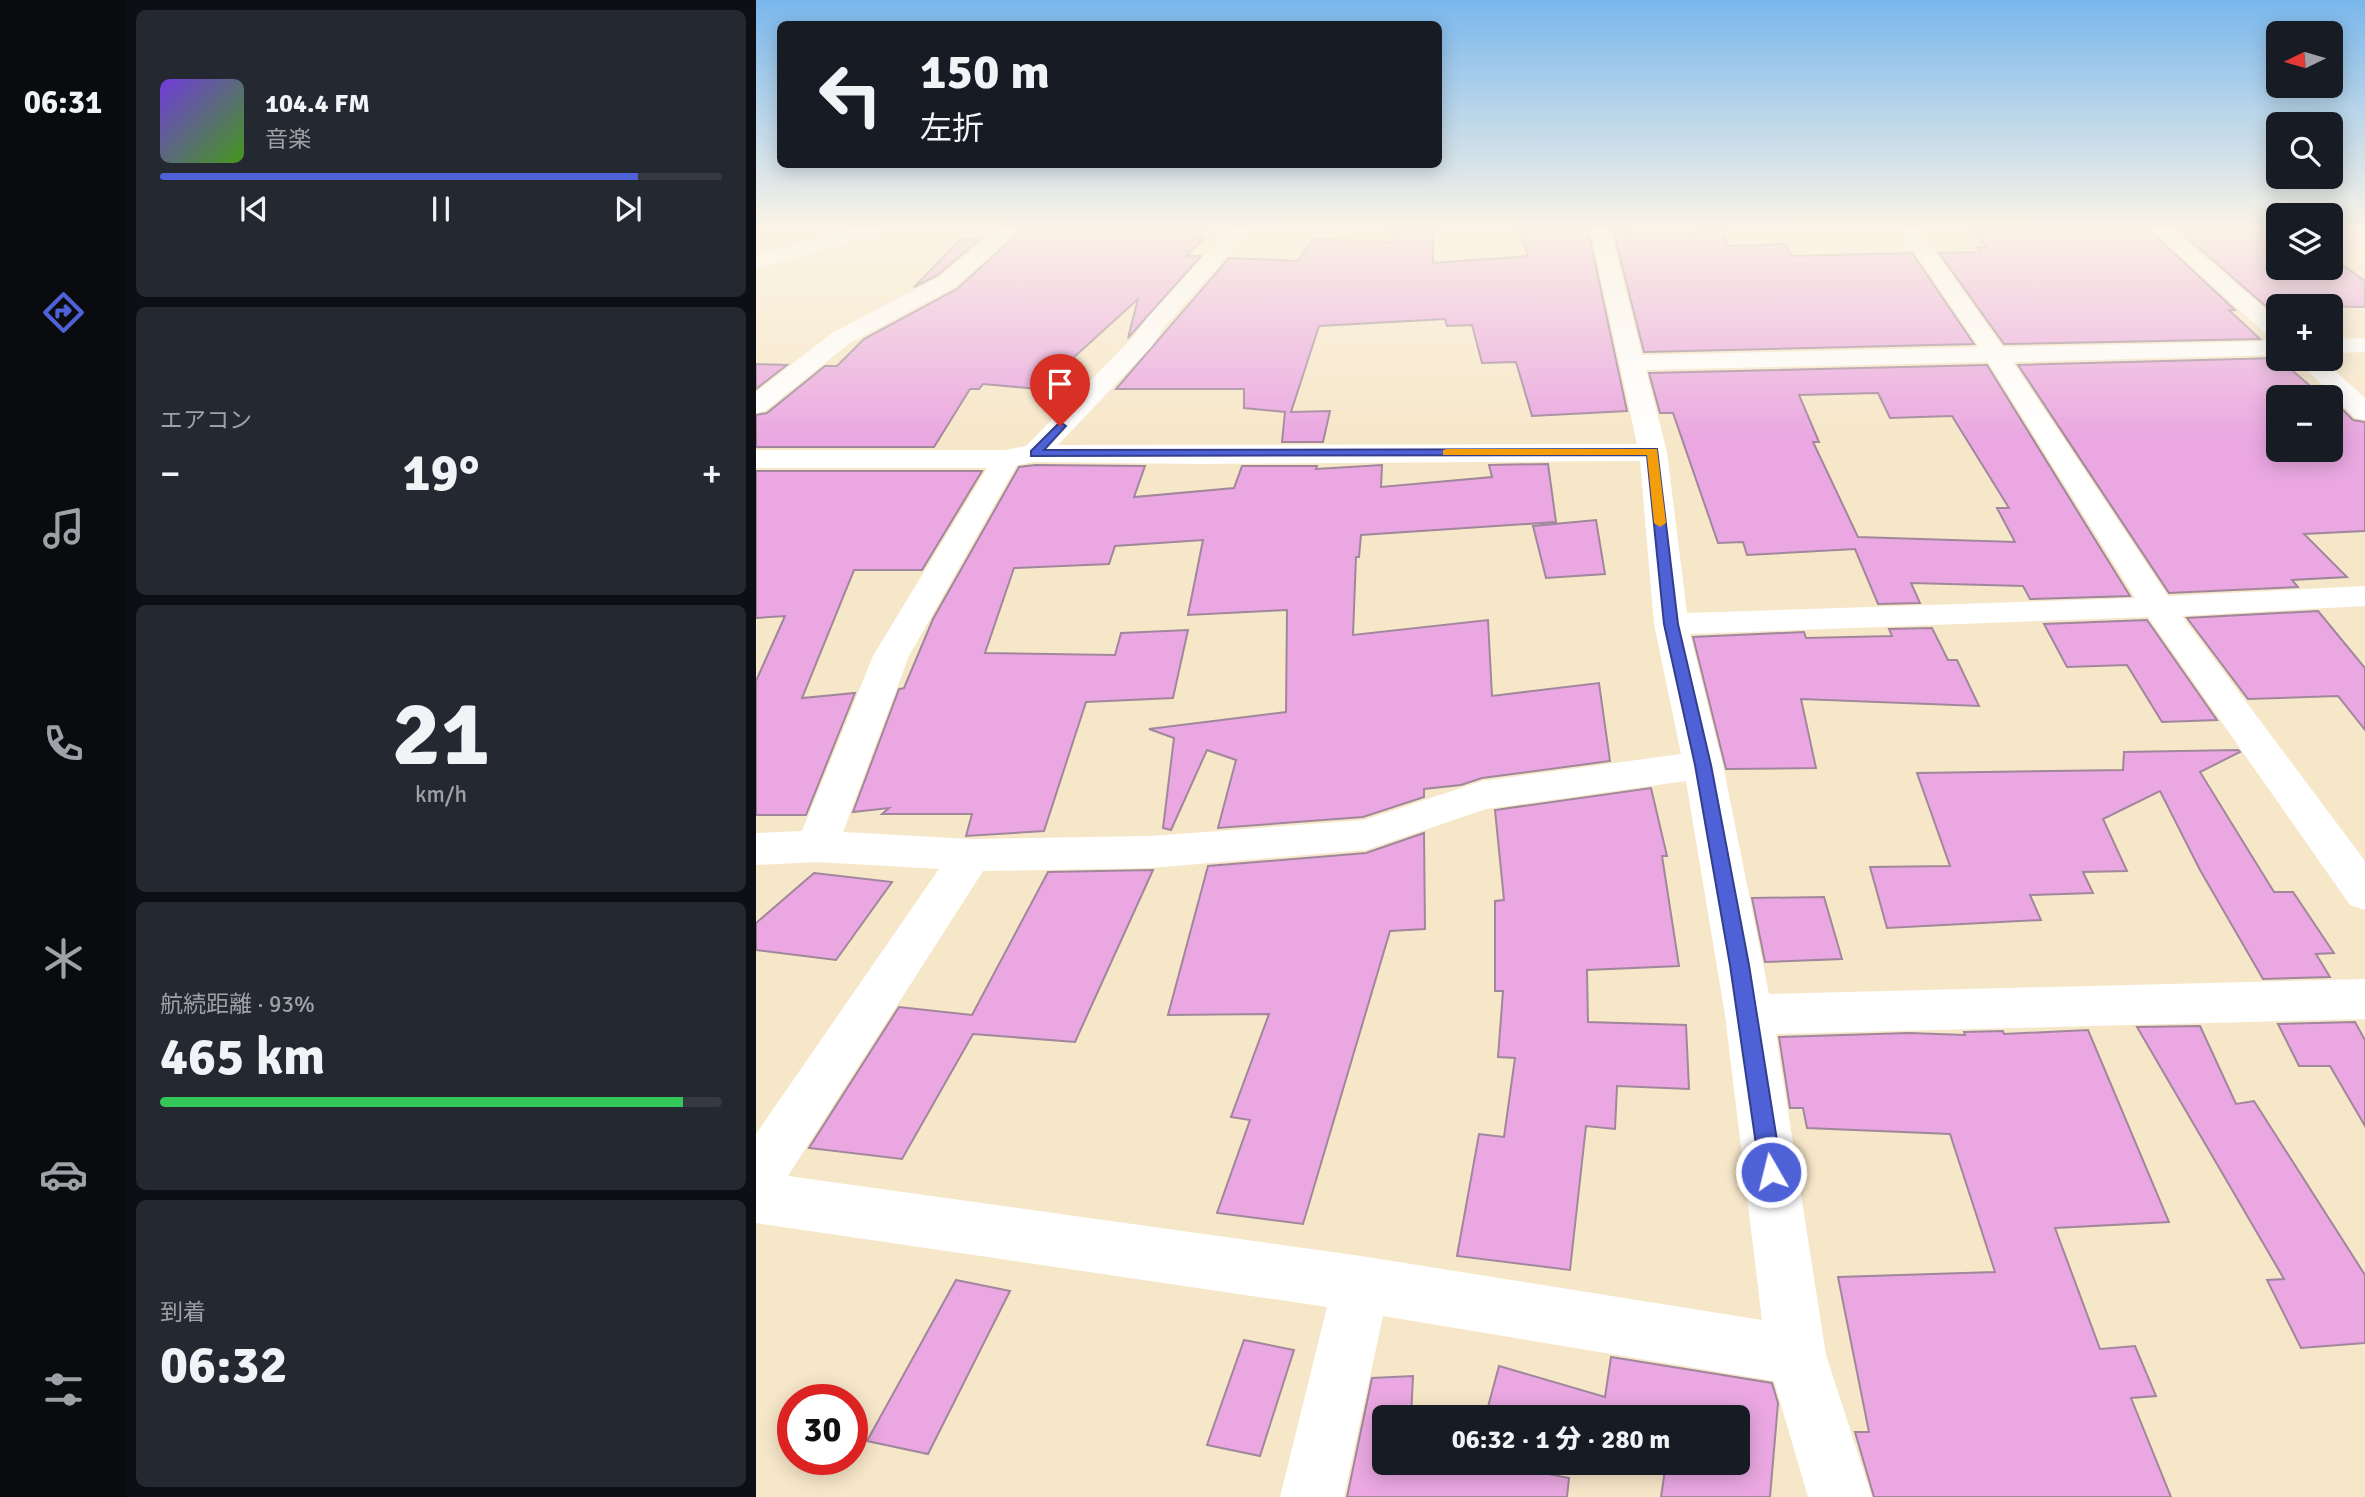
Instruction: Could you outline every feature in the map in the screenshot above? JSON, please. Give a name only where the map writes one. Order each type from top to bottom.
[{"type":"street","points":[[756,405],[841,338],[915,299]]},
{"type":"street","points":[[817,846],[891,656],[1020,456],[1143,341],[1177,299]]},
{"type":"street","points":[[1617,299],[1653,452],[1671,624],[1703,765],[1749,1015],[1796,1355],[1840,1497]]},
{"type":"street","points":[[1957,299],[2158,607],[2365,893]]},
{"type":"street","points":[[2240,299],[2266,321]]},
{"type":"street","points":[[2343,346],[2365,345]]},
{"type":"street","points":[[1633,363],[2266,348]]},
{"type":"street","points":[[2321,371],[2365,411]]},
{"type":"street","points":[[756,459],[1653,452]]},
{"type":"street","points":[[1671,624],[2158,607],[2365,596]]},
{"type":"street","points":[[756,849],[817,846],[971,855],[1151,852],[1366,835],[1482,795],[1703,765]]},
{"type":"street","points":[[756,1179],[971,855]]},
{"type":"street","points":[[1749,1015],[2365,999]]},
{"type":"street","points":[[756,1197],[1361,1284],[1796,1355]]},
{"type":"street","points":[[1312,1497],[1361,1284]]},
{"type":"building","points":[[939,299],[1163,299],[1128,338],[1138,299],[1039,389],[983,384],[979,389],[970,389],[934,447],[756,447],[756,415],[767,413],[825,366],[837,366],[864,339]]},
{"type":"building","points":[[1194,299],[1603,299],[1627,411],[1532,416],[1516,362],[1482,363],[1472,325],[1447,326],[1445,319],[1319,326],[1291,412],[1330,411],[1323,442],[1282,442],[1285,412],[1244,408],[1244,389],[1116,389]]},
{"type":"building","points":[[1630,299],[1943,299],[1974,344],[1644,352]]},
{"type":"building","points":[[1972,299],[2223,299],[2235,310],[2229,310],[2260,339],[2004,344]]},
{"type":"building","points":[[2257,299],[2266,299],[2266,306]]},
{"type":"building","points":[[2343,299],[2365,299],[2365,307],[2343,307]]},
{"type":"building","points":[[2266,358],[2266,371],[2293,371],[2309,385],[2266,385],[2266,462],[2343,462],[2343,410],[2353,420],[2365,422],[2365,531],[2304,534],[2347,577],[2292,580],[2298,587],[2169,593],[2018,365]]},
{"type":"building","points":[[756,364],[787,365],[756,389]]},
{"type":"building","points":[[1987,365],[2130,596],[2030,599],[2023,586],[1911,583],[1920,603],[1878,604],[1855,549],[1747,555],[1743,542],[1718,543],[1673,413],[1660,413],[1649,373]],"holes":[[[1878,393],[1890,418],[1952,416],[2009,508],[1997,508],[2015,542],[1858,537],[1813,442],[1819,442],[1799,395]]]},
{"type":"building","points":[[1548,464],[1556,522],[1361,535],[1359,557],[1356,557],[1353,635],[1488,620],[1492,696],[1599,683],[1610,761],[1482,778],[1461,785],[1424,789],[1424,797],[1363,817],[1218,828],[1236,760],[1207,750],[1171,830],[1163,828],[1174,738],[1149,729],[1286,712],[1287,610],[1188,615],[1203,540],[1115,546],[1109,564],[1014,568],[985,653],[1115,655],[1121,633],[1188,630],[1173,698],[1086,702],[1044,831],[966,836],[972,814],[882,814],[889,808],[853,812],[899,689],[904,688],[933,619],[1019,467],[1145,466],[1134,497],[1234,488],[1242,466],[1317,466],[1316,469],[1382,465],[1381,487],[1492,477],[1489,465]]},
{"type":"building","points":[[756,471],[982,471],[922,570],[854,570],[802,698],[855,693],[806,815],[756,815],[756,681],[785,616],[756,618]]},
{"type":"building","points":[[1596,520],[1605,574],[1546,578],[1533,526]]},
{"type":"building","points":[[2318,611],[2365,668],[2365,730],[2338,696],[2248,699],[2187,618]]},
{"type":"building","points":[[2147,620],[2217,720],[2162,722],[2127,665],[2067,667],[2044,624]]},
{"type":"building","points":[[1932,628],[1948,660],[1957,660],[1979,706],[1801,699],[1816,768],[1726,769],[1693,637],[1804,632],[1806,638],[1892,636],[1889,629]]},
{"type":"building","points":[[2124,752],[2240,752],[2200,772],[2274,892],[2293,892],[2334,953],[2316,954],[2330,977],[2263,979],[2200,870],[2160,791],[2103,819],[2127,871],[2083,872],[2093,893],[2030,895],[2041,920],[1887,928],[1870,867],[1950,866],[1917,773],[2123,770]]},
{"type":"building","points":[[1651,788],[1667,856],[1662,856],[1679,966],[1587,970],[1588,1022],[1686,1025],[1689,1089],[1617,1086],[1615,1129],[1586,1126],[1570,1270],[1457,1256],[1479,1134],[1504,1137],[1515,1058],[1498,1057],[1503,991],[1495,991],[1495,901],[1504,900],[1495,810]]},
{"type":"building","points":[[1424,833],[1425,929],[1390,931],[1303,1224],[1217,1213],[1250,1120],[1231,1117],[1269,1014],[1168,1015],[1208,866],[1366,853]]},
{"type":"building","points":[[1153,870],[1075,1042],[973,1034],[902,1159],[809,1148],[899,1007],[972,1015],[1048,872]]},
{"type":"building","points":[[814,873],[892,882],[836,960],[756,950],[756,923]]},
{"type":"building","points":[[1824,897],[1842,959],[1765,962],[1752,898]]},
{"type":"building","points":[[2355,1022],[2365,1040],[2365,1126],[2330,1066],[2299,1066],[2278,1024]]},
{"type":"building","points":[[2200,1026],[2236,1104],[2254,1101],[2365,1275],[2365,1343],[2301,1348],[2267,1280],[2284,1279],[2137,1027]]},
{"type":"building","points":[[2088,1030],[2169,1222],[2055,1228],[2100,1349],[2135,1346],[2156,1396],[2131,1398],[2171,1497],[1874,1497],[1855,1432],[1869,1432],[1838,1277],[1995,1272],[1950,1134],[1807,1128],[1803,1108],[1790,1108],[1779,1037],[1909,1033],[1965,1035],[1964,1032],[2003,1031],[2004,1034]]},
{"type":"building","points":[[956,1280],[1010,1291],[928,1454],[868,1439]]},
{"type":"building","points":[[1244,1340],[1294,1350],[1260,1456],[1207,1445]]},
{"type":"building","points":[[1611,1357],[1772,1383],[1778,1403],[1770,1497],[1661,1497],[1664,1475],[1750,1475],[1750,1405],[1488,1405],[1499,1366],[1605,1397]]},
{"type":"building","points":[[1413,1376],[1412,1405],[1372,1405],[1372,1475],[1553,1475],[1569,1478],[1567,1497],[1347,1497],[1372,1378]]},
{"type":"slow traffic","points":[[1447,452],[1653,452],[1660,523]]},
{"type":"route","points":[[1060,426],[1035,453],[1201,455],[1653,452],[1671,624],[1703,765],[1740,965],[1771,1172]]}]
